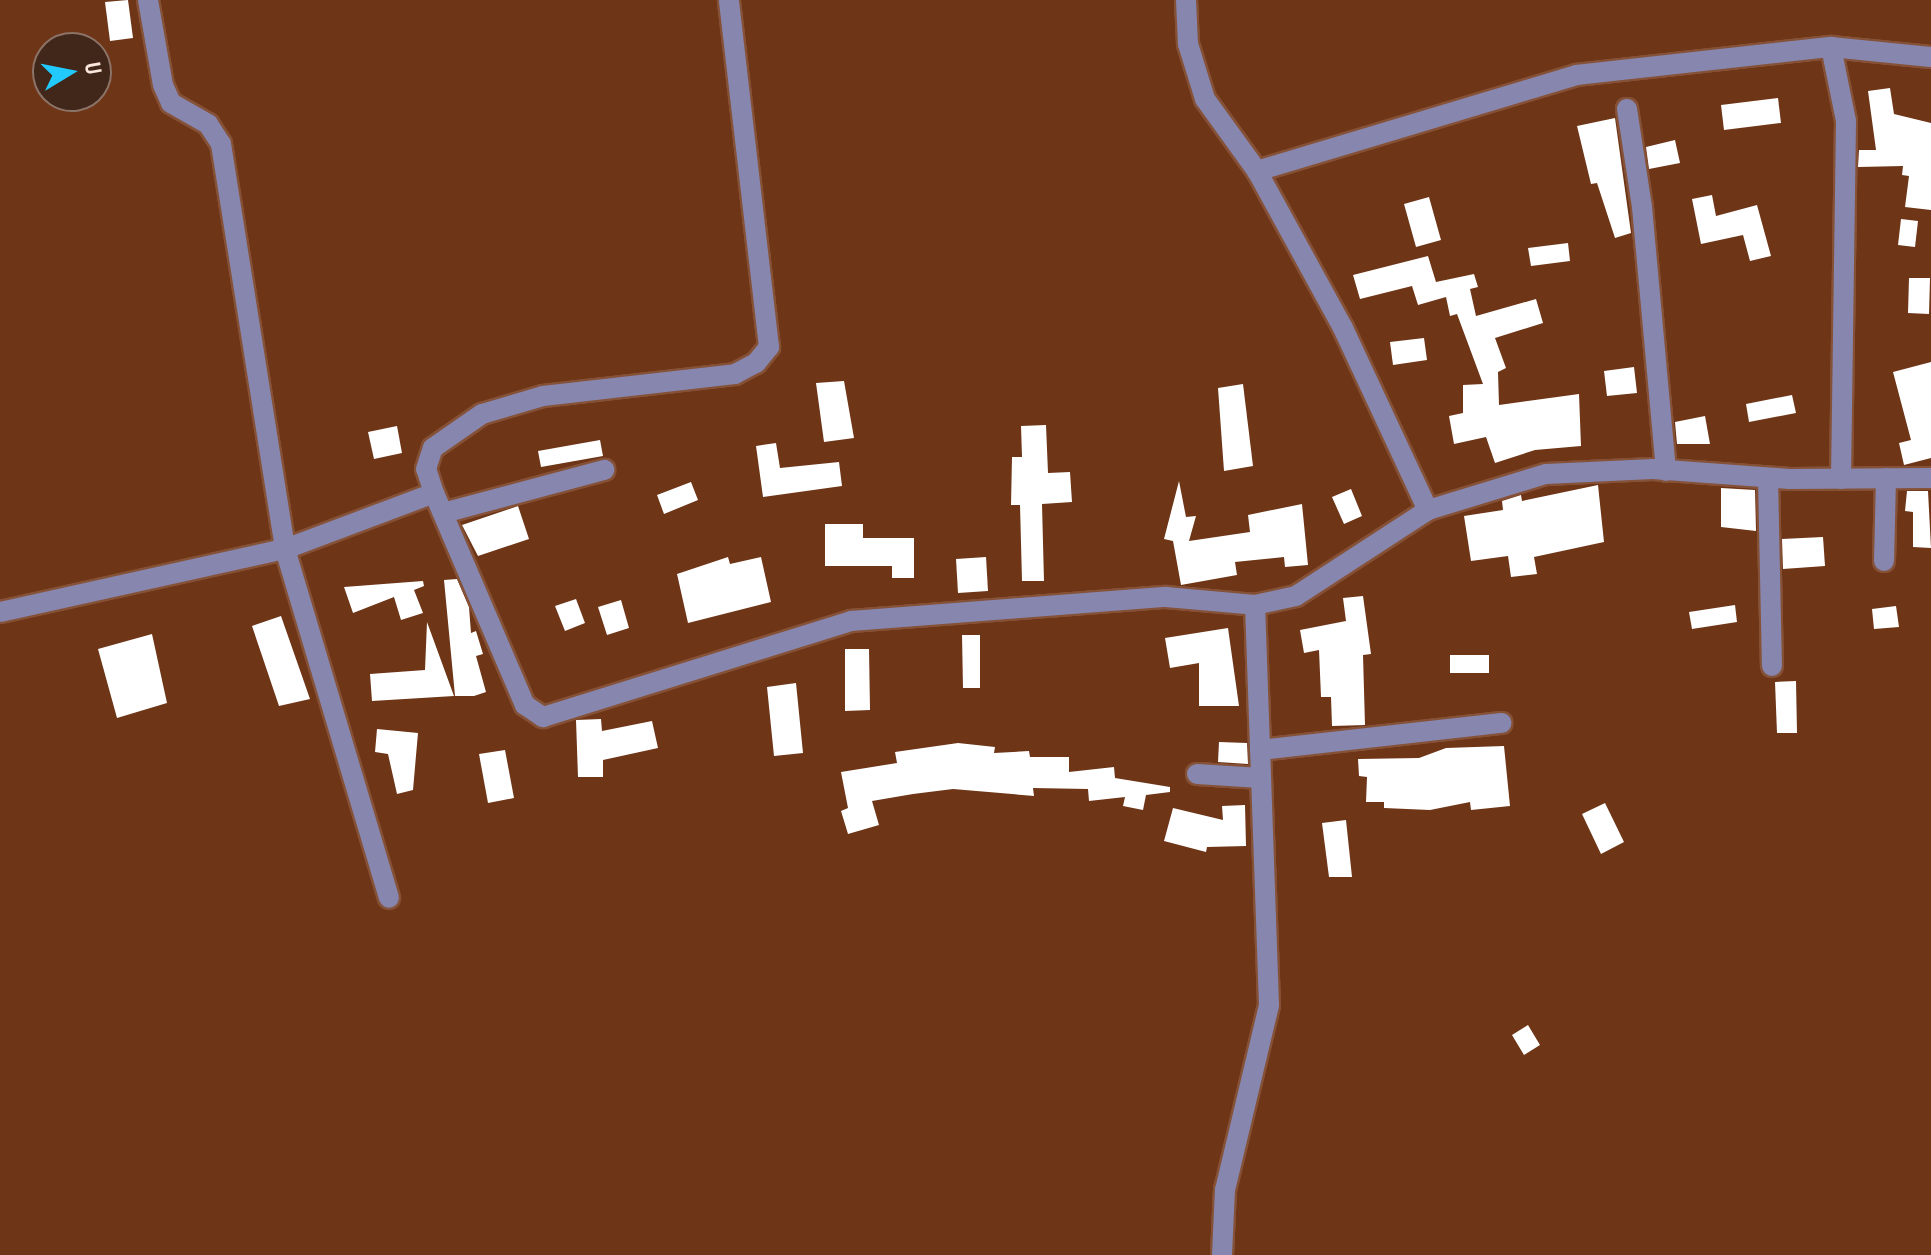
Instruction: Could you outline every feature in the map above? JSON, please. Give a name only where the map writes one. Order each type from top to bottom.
[{"type":"street","points":[[148,0],[163,85],[171,103],[208,124],[221,144],[285,549],[389,898]]},
{"type":"street","points":[[729,0],[769,347],[756,363],[735,374],[543,396],[482,414],[453,431],[433,448],[426,469],[434,493],[447,512],[525,705],[543,717],[851,621],[1166,597],[1255,605],[1296,596],[1428,510],[1546,474],[1666,471],[1768,478],[1931,478]]},
{"type":"street","points":[[1186,0],[1188,44],[1205,99],[1257,171],[1343,328],[1428,510]]},
{"type":"street","points":[[1257,171],[1576,75],[1831,47],[1931,57]]},
{"type":"street","points":[[1831,47],[1846,121],[1841,479]]},
{"type":"street","points":[[1627,109],[1642,207],[1666,471]]},
{"type":"street","points":[[447,512],[604,470]]},
{"type":"street","points":[[1768,478],[1772,666]]},
{"type":"street","points":[[1884,561],[1886,478]]},
{"type":"street","points":[[0,612],[285,549],[434,493]]},
{"type":"street","points":[[1222,1255],[1225,1190],[1269,1005],[1255,605]]},
{"type":"street","points":[[1260,750],[1501,723]]},
{"type":"street","points":[[1197,774],[1261,778]]},
{"type":"building","points":[[128,0],[133,38],[112,41],[105,2]]},
{"type":"building","points":[[1890,88],[1894,114],[1931,123],[1931,210],[1905,207],[1909,176],[1902,175],[1903,166],[1858,167],[1859,150],[1876,150],[1868,91]]},
{"type":"building","points":[[1778,98],[1781,123],[1724,130],[1721,105]]},
{"type":"building","points":[[1615,118],[1631,233],[1615,238],[1597,183],[1591,184],[1577,126]]},
{"type":"building","points":[[1675,140],[1680,163],[1649,169],[1646,147]]},
{"type":"building","points":[[1712,195],[1716,216],[1757,205],[1771,256],[1750,261],[1743,235],[1701,244],[1692,199]]},
{"type":"building","points":[[1429,197],[1441,240],[1416,247],[1404,204]]},
{"type":"building","points":[[1901,219],[1918,221],[1915,247],[1898,245]]},
{"type":"building","points":[[1568,243],[1570,261],[1531,266],[1528,248]]},
{"type":"building","points":[[1428,256],[1436,282],[1474,274],[1478,287],[1470,289],[1476,316],[1536,299],[1543,323],[1495,338],[1506,368],[1498,372],[1499,405],[1579,394],[1581,446],[1535,450],[1495,463],[1486,437],[1454,444],[1449,416],[1463,413],[1463,385],[1483,384],[1457,314],[1450,316],[1446,297],[1418,305],[1412,286],[1360,299],[1353,275]]},
{"type":"building","points":[[1909,278],[1930,278],[1929,314],[1908,313]]},
{"type":"building","points":[[1424,338],[1427,360],[1393,365],[1390,342]]},
{"type":"building","points":[[1931,362],[1931,458],[1904,465],[1899,443],[1911,440],[1893,372]]},
{"type":"building","points":[[1634,367],[1637,393],[1607,396],[1604,371]]},
{"type":"building","points":[[844,381],[854,438],[824,442],[816,383]]},
{"type":"building","points":[[1243,384],[1253,466],[1224,471],[1218,388]]},
{"type":"building","points":[[1792,395],[1796,413],[1749,422],[1746,404]]},
{"type":"building","points":[[1705,416],[1710,444],[1677,444],[1675,422]]},
{"type":"building","points":[[1046,425],[1048,473],[1070,472],[1072,502],[1042,504],[1044,581],[1022,581],[1020,505],[1011,505],[1012,457],[1022,457],[1021,426]]},
{"type":"building","points":[[397,426],[402,453],[374,459],[368,432]]},
{"type":"building","points":[[600,440],[603,456],[541,467],[538,451]]},
{"type":"building","points":[[776,443],[780,468],[839,462],[842,486],[763,497],[756,446]]},
{"type":"building","points":[[1179,481],[1186,517],[1196,516],[1189,541],[1250,532],[1248,515],[1302,504],[1308,565],[1285,567],[1284,557],[1235,562],[1237,575],[1181,585],[1173,541],[1164,539]]},
{"type":"building","points":[[691,482],[698,500],[664,514],[657,495]]},
{"type":"building","points":[[1598,485],[1604,542],[1534,557],[1537,574],[1511,577],[1508,556],[1471,561],[1464,516],[1503,510],[1502,501],[1521,495],[1522,501]]},
{"type":"building","points":[[1721,488],[1755,490],[1756,531],[1721,527]]},
{"type":"building","points":[[1351,489],[1362,516],[1344,524],[1332,497]]},
{"type":"building","points":[[1907,491],[1928,491],[1931,548],[1913,547],[1913,512],[1905,511]]},
{"type":"building","points":[[518,506],[529,539],[478,556],[462,525]]},
{"type":"building","points":[[825,524],[863,524],[863,538],[914,538],[914,578],[892,578],[892,566],[825,566]]},
{"type":"building","points":[[1823,537],[1825,566],[1783,569],[1782,539]]},
{"type":"building","points":[[728,557],[730,564],[761,557],[771,602],[688,623],[677,574]]},
{"type":"building","points":[[986,557],[988,591],[958,593],[956,559]]},
{"type":"building","points":[[457,579],[469,607],[471,633],[476,631],[483,654],[476,656],[486,692],[474,696],[455,696],[444,580]]},
{"type":"building","points":[[423,581],[424,586],[414,590],[423,613],[401,620],[394,597],[353,613],[344,587]]},
{"type":"building","points":[[1363,596],[1371,654],[1363,655],[1365,725],[1332,726],[1331,697],[1321,697],[1319,650],[1304,653],[1300,630],[1346,621],[1343,598]]},
{"type":"building","points":[[576,599],[585,623],[565,631],[555,606]]},
{"type":"building","points":[[621,600],[629,628],[607,635],[598,607]]},
{"type":"building","points":[[1735,605],[1737,622],[1692,629],[1689,612]]},
{"type":"building","points":[[1896,606],[1899,627],[1874,629],[1872,609]]},
{"type":"building","points":[[281,616],[310,699],[279,706],[252,626]]},
{"type":"building","points":[[427,622],[454,696],[372,701],[370,674],[425,670]]},
{"type":"building","points":[[1228,628],[1239,706],[1199,706],[1199,663],[1170,668],[1165,638]]},
{"type":"building","points":[[152,634],[167,703],[117,718],[98,649]]},
{"type":"building","points":[[962,635],[980,635],[980,688],[963,688]]},
{"type":"building","points":[[845,649],[869,649],[870,710],[845,711]]},
{"type":"building","points":[[1450,655],[1489,655],[1489,673],[1450,673]]},
{"type":"building","points":[[1796,681],[1797,733],[1777,733],[1775,682]]},
{"type":"building","points":[[796,683],[803,753],[774,756],[767,687]]},
{"type":"building","points":[[601,719],[602,731],[652,721],[658,748],[603,760],[603,777],[578,777],[576,720]]},
{"type":"building","points":[[377,729],[418,733],[413,790],[397,794],[388,754],[375,752]]},
{"type":"building","points":[[1219,742],[1247,743],[1248,764],[1218,762]]},
{"type":"building","points":[[958,743],[995,747],[994,753],[1029,751],[1030,757],[1069,757],[1069,772],[1114,767],[1115,778],[1170,787],[1170,792],[1146,795],[1143,810],[1123,806],[1125,797],[1089,801],[1088,789],[1033,788],[1034,796],[953,789],[913,794],[872,801],[879,825],[848,834],[841,811],[848,808],[841,772],[897,763],[895,752]]},
{"type":"building","points":[[1504,746],[1510,806],[1471,810],[1470,802],[1430,810],[1384,808],[1384,802],[1366,802],[1367,777],[1359,776],[1358,759],[1419,758],[1446,748]]},
{"type":"building","points":[[505,750],[514,798],[488,803],[479,754]]},
{"type":"building","points":[[1605,803],[1624,842],[1601,854],[1582,814]]},
{"type":"building","points":[[1245,805],[1246,846],[1207,847],[1206,852],[1164,841],[1173,808],[1223,820],[1222,806]]},
{"type":"building","points":[[1346,820],[1352,877],[1329,877],[1322,823]]},
{"type":"building","points":[[1528,1025],[1540,1045],[1524,1055],[1512,1035]]}]
